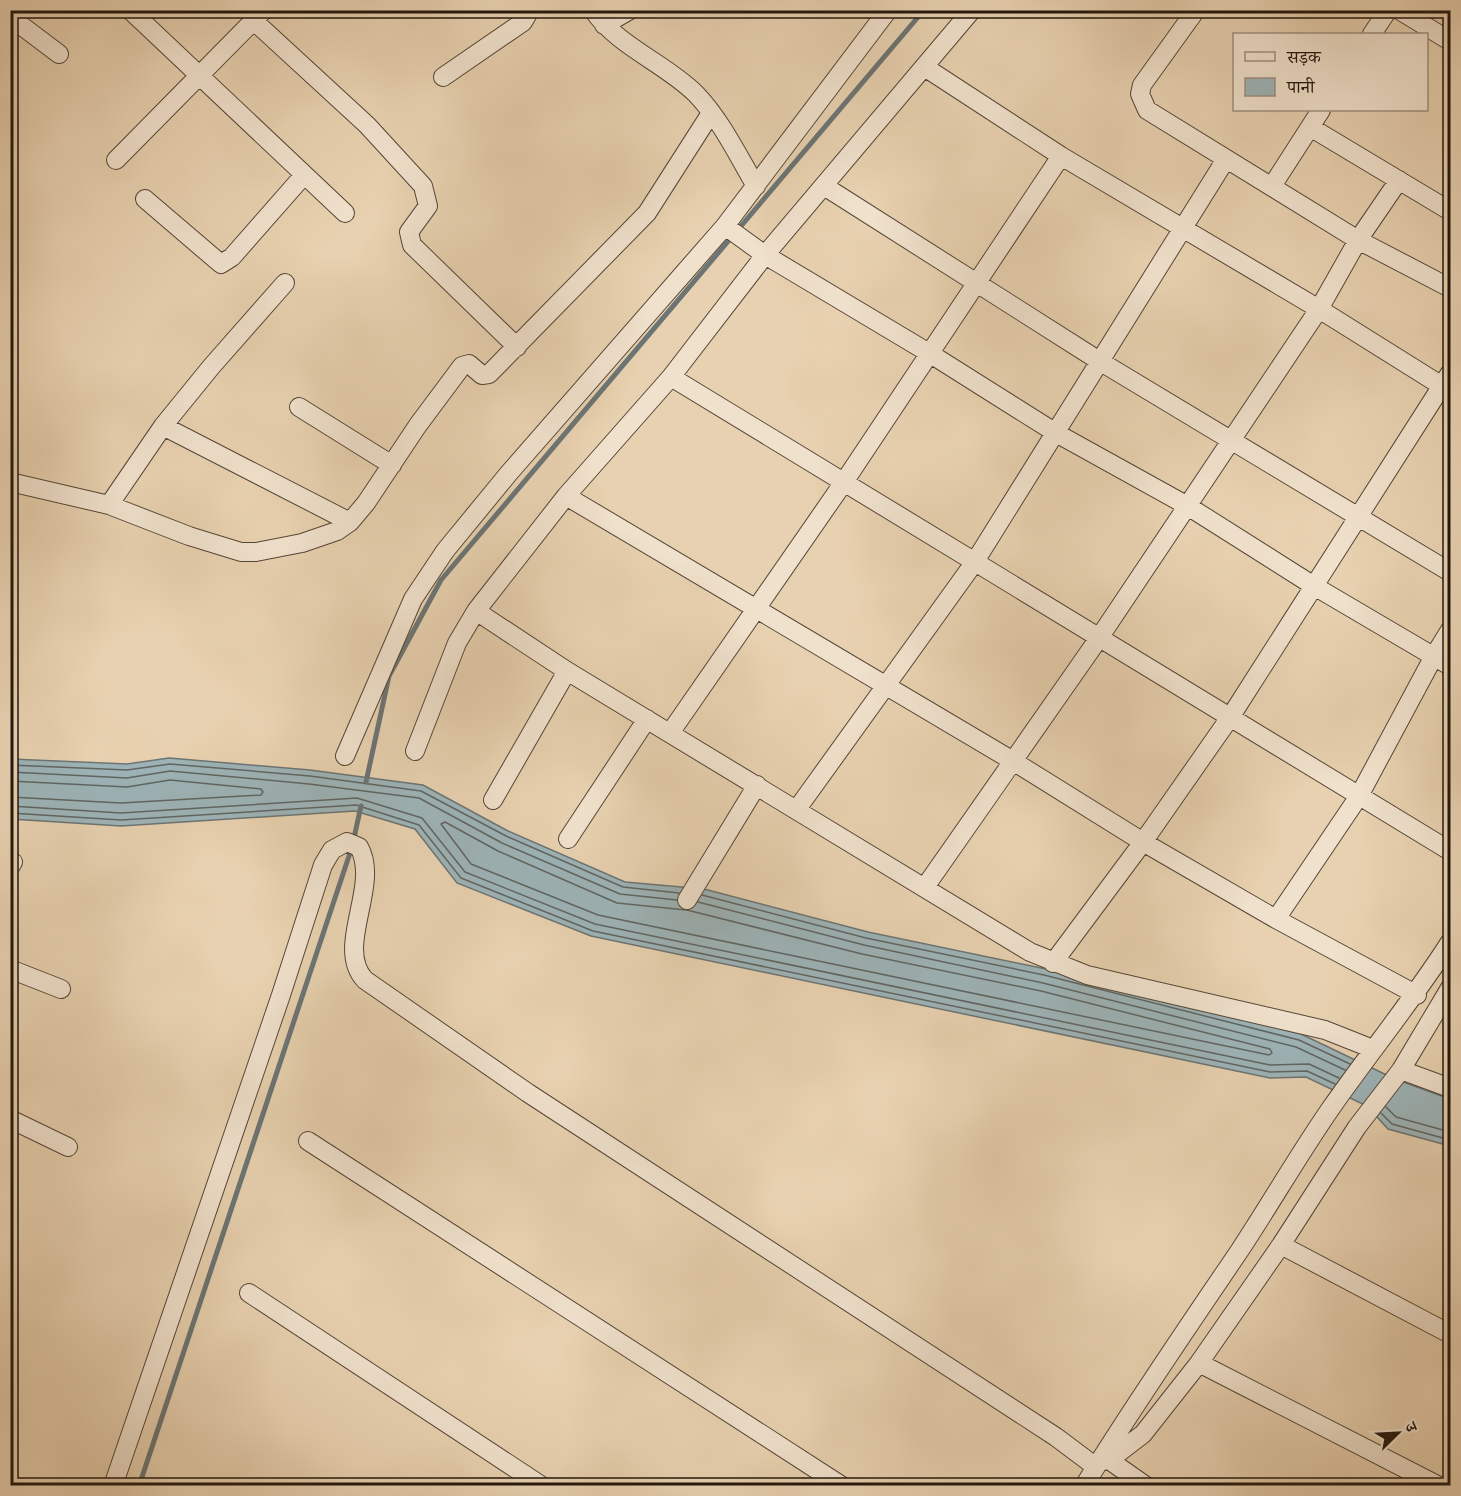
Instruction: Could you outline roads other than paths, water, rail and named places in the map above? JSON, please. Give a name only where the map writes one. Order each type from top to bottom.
[{"type":"street","points":[[130,10],[345,213]]},
{"type":"street","points":[[443,76],[523,22],[530,10]]},
{"type":"street","points":[[598,18],[630,10]]},
{"type":"street","points":[[415,750],[457,643],[476,611],[566,496],[670,377],[758,249],[824,186],[926,68],[972,10]]},
{"type":"street","points":[[1196,10],[1142,85],[1140,94],[1147,110],[1358,240],[1450,288]]},
{"type":"street","points":[[1373,33],[1388,10]]},
{"type":"street","points":[[1399,10],[1450,40]]},
{"type":"street","points":[[345,756],[390,647],[413,599],[429,574],[509,473],[728,229],[879,13]]},
{"type":"street","points":[[116,160],[197,75],[259,15],[367,125],[423,186],[428,206],[409,232],[412,245],[517,347]]},
{"type":"street","points":[[10,17],[59,54]]},
{"type":"street","points":[[598,18],[680,81],[711,112],[756,186]]},
{"type":"street","points":[[926,68],[1061,156],[1448,383],[1231,716],[1143,842],[1053,963]]},
{"type":"street","points":[[1272,186],[1320,111]]},
{"type":"street","points":[[10,482],[109,505],[189,536],[241,552],[256,552],[302,543],[337,531],[350,522],[366,503],[462,366],[469,364],[486,376],[647,213],[711,112]]},
{"type":"street","points":[[1310,127],[1450,211]]},
{"type":"street","points":[[670,733],[844,482],[1061,156]]},
{"type":"street","points":[[797,810],[974,563],[1101,363],[1226,159]]},
{"type":"street","points":[[145,200],[221,264],[232,257],[304,175]]},
{"type":"street","points":[[925,887],[1099,638],[1319,309],[1358,240],[1399,180]]},
{"type":"street","points":[[824,186],[1101,363],[1450,572]]},
{"type":"street","points":[[728,229],[1056,433],[1186,505],[1314,586],[1450,666]]},
{"type":"street","points":[[109,505],[163,426],[285,283]]},
{"type":"street","points":[[670,377],[1450,851]]},
{"type":"street","points":[[298,407],[392,465]]},
{"type":"street","points":[[163,426],[350,522]]},
{"type":"street","points":[[566,496],[1013,761],[1143,842],[1276,919],[1417,995]]},
{"type":"street","points":[[476,611],[567,670],[1030,952],[1087,975],[1182,999],[1325,1030],[1370,1053]]},
{"type":"street","points":[[1276,919],[1359,796],[1450,630]]},
{"type":"street","points":[[493,800],[567,670]]},
{"type":"street","points":[[568,839],[647,719]]},
{"type":"street","points":[[687,900],[758,785]]},
{"type":"street","points":[[113,1485],[240,1108],[281,995],[323,865],[332,850],[339,844],[355,844],[364,862],[364,883],[354,961],[357,971],[365,980],[528,1094],[1056,1437],[1146,1485]]},
{"type":"street","points":[[1084,1485],[1101,1463],[1329,1111],[1370,1053],[1417,995],[1450,942]]},
{"type":"street","points":[[10,969],[61,989]]},
{"type":"street","points":[[1101,1463],[1143,1434],[1199,1363],[1281,1245],[1358,1127],[1401,1070],[1450,988]]},
{"type":"street","points":[[1401,1070],[1450,1088]]},
{"type":"street","points":[[10,1119],[68,1146]]},
{"type":"street","points":[[308,1141],[842,1485]]},
{"type":"street","points":[[1281,1245],[1450,1334]]},
{"type":"street","points":[[249,1293],[542,1485]]},
{"type":"street","points":[[1199,1363],[1439,1485]]},
{"type":"water","points":[[169,758],[310,770],[423,785],[508,831],[625,882],[704,889],[868,932],[1046,969],[1301,1034],[1395,1079],[1450,1099],[1450,1146],[1388,1129],[1367,1106],[1306,1077],[1270,1078],[591,936],[457,883],[415,829],[355,811],[121,826],[11,819],[11,759],[127,764]]},
{"type":"waterway","points":[[366,782],[389,676],[441,580],[924,10]]},
{"type":"waterway","points":[[139,1486],[352,847],[361,806]]}]
